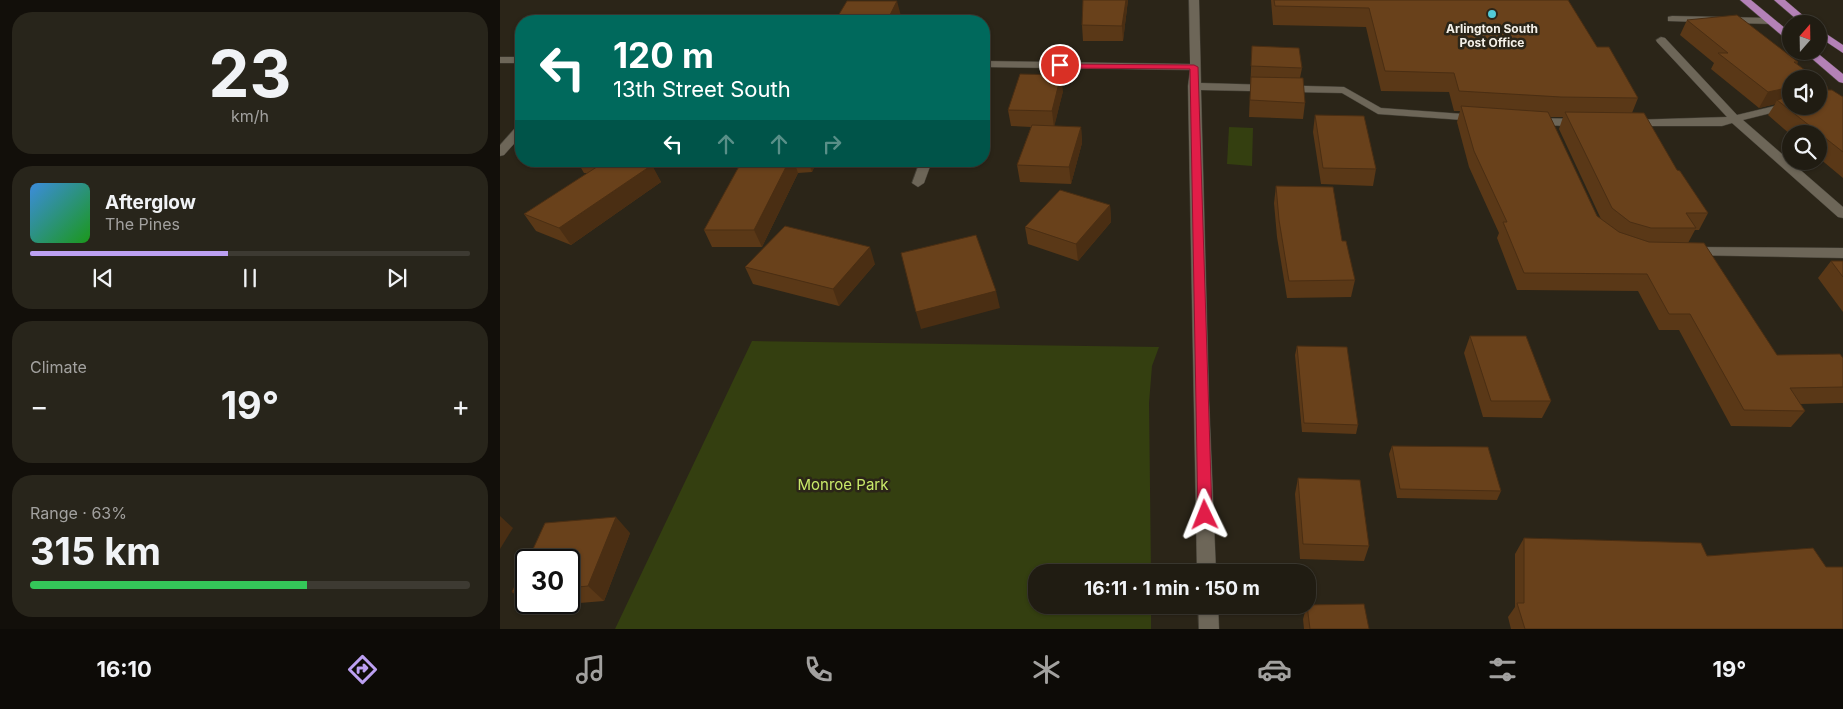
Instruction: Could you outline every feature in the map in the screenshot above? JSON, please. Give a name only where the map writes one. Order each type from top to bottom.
[{"type":"main road","points":[[1744,0],[1782,30]]},
{"type":"main road","points":[[1778,0],[1797,15]]},
{"type":"main road","points":[[1828,39],[1843,50]]},
{"type":"main road","points":[[1819,60],[1843,80]]},
{"type":"street","points":[[1194,0],[1194,86],[1201,400],[1207,564]]},
{"type":"street","points":[[1672,19],[1771,21]]},
{"type":"street","points":[[1661,40],[1736,120],[1843,214]]},
{"type":"street","points":[[500,60],[515,60]]},
{"type":"street","points":[[990,64],[1194,67]]},
{"type":"street","points":[[1194,86],[1344,90],[1378,112],[1493,119]]},
{"type":"street","points":[[1618,124],[1722,122],[1782,107]]},
{"type":"street","points":[[1521,121],[1550,128],[1590,123]]},
{"type":"street","points":[[500,152],[515,136]]},
{"type":"street","points":[[918,183],[924,167]]},
{"type":"street","points":[[1680,252],[1843,253]]},
{"type":"street","points":[[1208,614],[1209,629]]},
{"type":"green space","points":[[1229,127],[1253,128],[1252,166],[1227,164]]},
{"type":"green space","name":"Monroe Park","points":[[752,341],[1159,347],[1152,366],[1149,403],[1151,564],[1028,564],[1028,614],[1151,614],[1151,629],[615,629]]},
{"type":"building","points":[[1083,0],[1126,0],[1122,26],[1082,25]]},
{"type":"building","points":[[1274,0],[1568,0],[1597,47],[1609,47],[1638,98],[1561,97],[1459,91],[1454,73],[1385,71],[1369,8],[1275,6]]},
{"type":"building","points":[[847,1],[897,1],[890,15],[839,15]]},
{"type":"building","points":[[1737,15],[1782,50],[1782,60],[1795,60],[1798,62],[1794,62],[1805,70],[1782,70],[1782,89],[1768,92],[1718,53],[1728,53],[1687,20]]},
{"type":"building","points":[[1252,46],[1299,48],[1302,68],[1251,66]]},
{"type":"building","points":[[1020,74],[1061,75],[1052,111],[1008,110]]},
{"type":"building","points":[[1251,77],[1303,78],[1305,103],[1250,100]]},
{"type":"building","points":[[1827,86],[1828,90],[1832,90],[1843,97],[1843,152],[1827,139],[1827,125],[1809,125],[1796,115],[1827,115]]},
{"type":"building","points":[[1461,106],[1548,112],[1597,216],[1619,232],[1649,242],[1704,243],[1777,355],[1840,354],[1843,358],[1843,387],[1790,388],[1805,411],[1744,410],[1690,314],[1669,314],[1647,274],[1524,273],[1503,222],[1507,222],[1474,151]]},
{"type":"building","points":[[1565,112],[1644,113],[1677,170],[1680,171],[1708,213],[1686,213],[1696,228],[1651,228],[1630,222],[1612,208]]},
{"type":"building","points":[[1315,115],[1364,116],[1376,169],[1323,168]]},
{"type":"building","points":[[1032,125],[1081,127],[1069,167],[1017,165]]},
{"type":"building","points":[[597,167],[649,167],[559,228],[524,214]]},
{"type":"building","points":[[739,167],[786,167],[754,230],[704,230]]},
{"type":"building","points":[[1276,186],[1333,187],[1342,241],[1346,241],[1355,280],[1289,281],[1279,220]]},
{"type":"building","points":[[1060,190],[1110,205],[1076,244],[1025,227]]},
{"type":"building","points":[[785,226],[870,247],[833,289],[745,267]]},
{"type":"building","points":[[976,235],[996,291],[916,312],[901,253]]},
{"type":"building","points":[[1831,261],[1843,261],[1843,277]]},
{"type":"building","points":[[1470,336],[1526,336],[1551,401],[1491,401]]},
{"type":"building","points":[[1297,346],[1347,347],[1358,425],[1304,423]]},
{"type":"building","points":[[1392,446],[1488,447],[1501,491],[1400,489]]},
{"type":"building","points":[[1298,478],[1360,480],[1369,546],[1303,544]]},
{"type":"building","points":[[616,517],[588,586],[580,587],[580,549],[533,549],[545,523]]},
{"type":"building","points":[[1524,538],[1701,543],[1707,556],[1813,548],[1826,567],[1843,567],[1843,629],[1525,629],[1517,603],[1524,603]]},
{"type":"building","points":[[1364,604],[1369,629],[1310,629],[1308,614],[1316,614],[1316,605]]},
{"type":"place","name":"Arlington South Post Office","points":[[1492,14]]},
{"type":"route","points":[[1060,65],[1194,67],[1200,381],[1205,515]]}]
